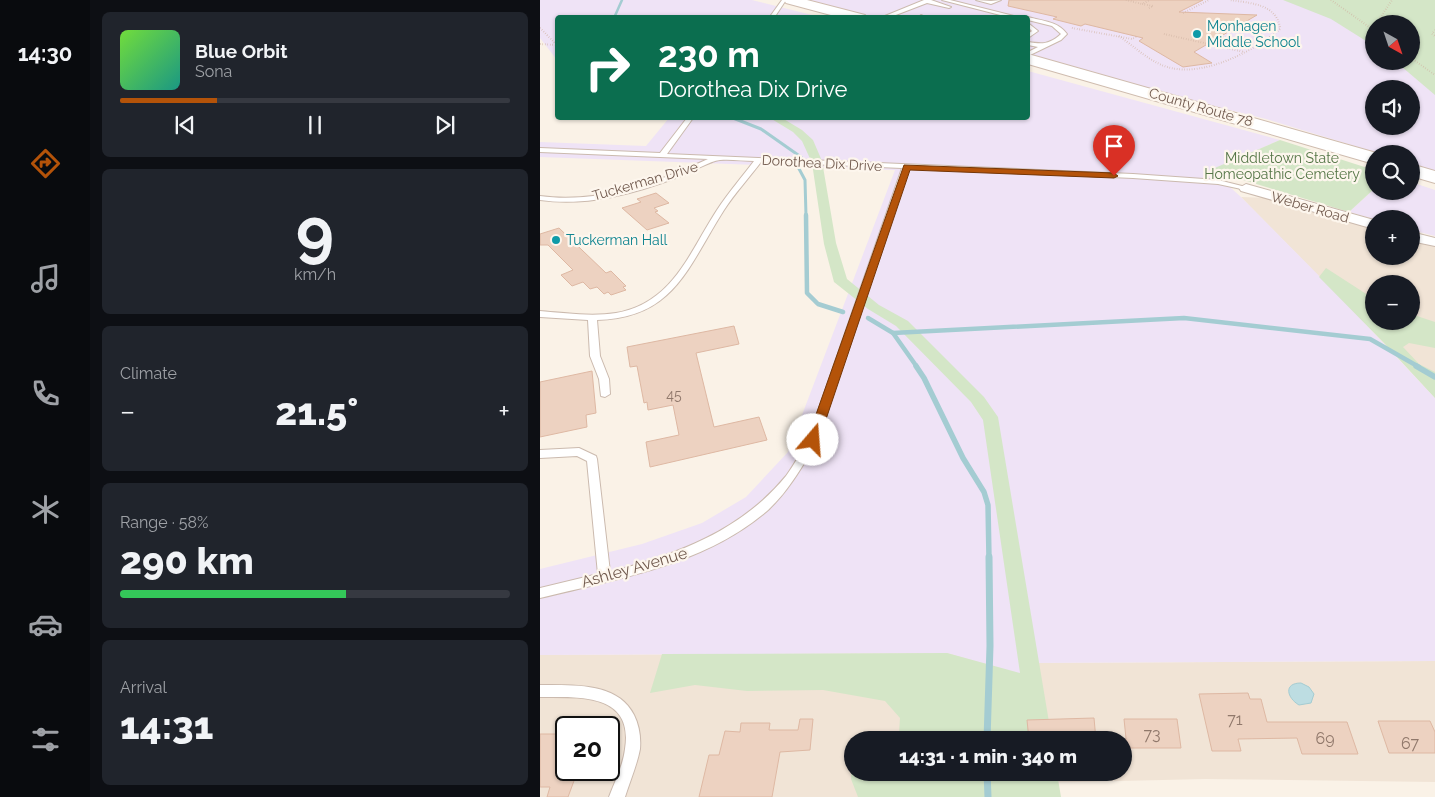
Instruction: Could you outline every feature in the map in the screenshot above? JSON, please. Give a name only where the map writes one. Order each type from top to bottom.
[{"type":"street","points":[[791,0],[848,15]]},
{"type":"street","name":"County Route 78","points":[[1030,61],[1133,88],[1365,155]]},
{"type":"street","points":[[1420,173],[1435,177]]},
{"type":"street","name":"Weber Road","points":[[1246,188],[1365,222]]},
{"type":"street","points":[[1420,238],[1435,242]]},
{"type":"lane","points":[[773,15],[784,0]]},
{"type":"lane","points":[[890,15],[927,0],[984,15]]},
{"type":"lane","points":[[944,0],[1007,15]]},
{"type":"lane","points":[[978,0],[991,3],[999,0]]},
{"type":"lane","points":[[1030,20],[1061,29],[1064,34],[1061,38],[1030,53]]},
{"type":"lane","points":[[1030,27],[1035,31],[1030,35]]},
{"type":"lane","points":[[1030,44],[1043,47]]},
{"type":"lane","points":[[663,154],[688,120]]},
{"type":"lane","name":"Dorothea Dix Drive","points":[[540,150],[1133,176],[1218,182],[1246,188]]},
{"type":"lane","name":"Tuckerman Drive","points":[[540,198],[548,200],[587,199],[628,190],[682,173],[718,157]]},
{"type":"lane","points":[[540,314],[592,316],[625,314],[647,306],[664,294],[681,278],[721,210],[760,159]]},
{"type":"lane","name":"Ashley Avenue","points":[[540,592],[669,560],[704,546],[732,531],[758,512],[785,486],[802,464],[813,440],[906,167]]},
{"type":"lane","points":[[592,316],[595,356],[604,379],[605,394]]},
{"type":"lane","points":[[540,454],[579,452],[592,458],[604,577]]},
{"type":"lane","points":[[540,691],[588,691],[603,695],[622,709],[630,723],[634,744],[617,797]]},
{"type":"path","points":[[1126,0],[1153,6],[1149,8]]},
{"type":"path","points":[[1142,4],[1150,0]]},
{"type":"path","points":[[1183,13],[1209,0]]},
{"type":"path","points":[[1119,36],[1165,66],[1179,69],[1224,63],[1257,45],[1280,29],[1277,15],[1264,8],[1230,0]]},
{"type":"path","points":[[1331,0],[1365,24]]},
{"type":"path","points":[[1382,15],[1392,0]]},
{"type":"path","points":[[540,28],[555,44]]},
{"type":"path","points":[[1061,29],[1083,29],[1132,39]]},
{"type":"path","points":[[1435,30],[1432,34],[1435,36]]},
{"type":"path","points":[[1164,34],[1245,52]]},
{"type":"path","points":[[1128,42],[1136,37]]},
{"type":"path","points":[[1223,37],[1257,45]]},
{"type":"path","points":[[540,44],[555,46]]},
{"type":"path","points":[[1420,64],[1435,75]]},
{"type":"shaded area","points":[[540,0],[752,0],[812,15],[555,15],[555,57],[540,38]]},
{"type":"shaded area","points":[[793,0],[1316,0],[1365,35],[1365,70],[1413,70],[1435,86],[1435,172],[1420,166],[1420,145],[1365,145],[1365,149],[1266,119],[1030,60],[1030,15],[854,15]]},
{"type":"shaded area","points":[[1030,72],[1280,140],[1211,170],[1241,197],[1343,300],[1365,323],[1365,330],[1371,330],[1435,398],[1435,661],[1031,663],[1020,674],[947,653],[540,655],[540,569],[642,544],[702,523],[746,497],[788,452],[895,170],[540,157],[540,142],[646,146],[667,120],[1030,120]]},
{"type":"shaded area","points":[[1420,185],[1435,190],[1435,236],[1420,232],[1420,210],[1365,210],[1365,216],[1349,212],[1365,197],[1365,200],[1420,200]]},
{"type":"shaded area","points":[[1241,197],[1271,198],[1365,225],[1365,265],[1420,265],[1420,241],[1435,245],[1435,398],[1371,330],[1420,330],[1420,275],[1365,275],[1365,324]]},
{"type":"shaded area","points":[[947,653],[1031,663],[1435,661],[1435,782],[1205,779],[1132,781],[1132,731],[844,731],[844,781],[1120,781],[1035,783],[1034,797],[540,797],[540,655]]},
{"type":"green space","points":[[1283,0],[1435,0],[1435,95],[1420,82],[1420,80],[1417,80],[1406,70],[1420,70],[1420,15],[1365,15],[1365,40],[1331,19]]},
{"type":"green space","points":[[773,120],[785,120],[802,130],[813,140],[822,161],[836,243],[847,279],[879,305],[908,321],[984,397],[998,417],[1050,731],[899,731],[900,718],[885,701],[823,690],[747,691],[695,685],[650,693],[662,654],[947,653],[1020,673],[983,420],[971,402],[896,326],[868,309],[834,282],[824,244],[812,163],[802,141],[793,132]]},
{"type":"green space","name":"Middletown State Homeopathic Cemetery","points":[[1280,140],[1365,167],[1365,197],[1349,212],[1210,170]]},
{"type":"green space","points":[[1326,268],[1365,293],[1365,324],[1319,277]]},
{"type":"green space","points":[[1420,317],[1435,322],[1435,348],[1409,343],[1403,347],[1419,364],[1435,372],[1435,398],[1371,330],[1420,330]]},
{"type":"green space","points":[[852,781],[1058,781],[1061,797],[858,797]]},
{"type":"water","points":[[1301,683],[1309,687],[1314,694],[1311,703],[1299,705],[1290,695],[1289,688],[1291,685]]},
{"type":"building","name":"Monhagen Middle School","points":[[1009,0],[1203,0],[1179,12],[1257,15],[1194,52],[1212,63],[1183,67],[1139,41],[1143,38],[1085,24],[1081,26],[1053,19],[1057,17],[1008,6]]},
{"type":"building","points":[[656,193],[669,203],[654,208],[658,211],[655,212],[669,223],[647,230],[622,208],[641,202],[637,199]]},
{"type":"building","points":[[559,228],[606,273],[611,271],[626,286],[623,287],[626,290],[611,295],[608,292],[604,294],[597,287],[590,289],[583,282],[572,286],[561,275],[573,270],[548,245],[540,245],[540,234]]},
{"type":"building","points":[[734,326],[739,344],[696,353],[714,427],[759,417],[767,440],[650,467],[646,442],[679,435],[673,405],[648,410],[647,402],[644,403],[637,366],[630,367],[627,347]]},
{"type":"building","points":[[592,371],[596,413],[586,415],[587,427],[540,437],[540,382]]},
{"type":"building","points":[[1248,693],[1250,699],[1261,699],[1267,722],[1347,722],[1358,754],[1302,754],[1297,738],[1238,739],[1241,751],[1212,751],[1199,694]]},
{"type":"building","points":[[1094,718],[1095,731],[1028,731],[1027,720]]},
{"type":"building","points":[[800,719],[813,719],[810,750],[780,752],[772,797],[699,797],[709,755],[719,755],[725,731],[740,732],[741,723],[770,723],[769,730],[798,730]]},
{"type":"building","points":[[1124,719],[1177,719],[1181,748],[1132,748],[1132,731],[1125,731]]},
{"type":"building","points":[[1378,721],[1430,721],[1435,732],[1435,753],[1389,753]]},
{"type":"building","points":[[540,734],[555,734],[555,781],[574,781],[568,797],[547,797],[550,787],[540,787]]},
{"type":"waterway","points":[[615,15],[622,0]]},
{"type":"waterway","points":[[738,120],[761,129],[801,157]]},
{"type":"waterway","points":[[797,165],[805,180],[806,216]]},
{"type":"waterway","points":[[806,215],[807,293],[818,304],[843,312]]},
{"type":"waterway","points":[[868,318],[893,333]]},
{"type":"waterway","points":[[893,333],[1184,318],[1370,339],[1419,367]]},
{"type":"waterway","points":[[893,333],[917,367]]},
{"type":"waterway","points":[[916,366],[924,378],[963,458],[984,492],[988,505],[989,558]]},
{"type":"waterway","points":[[1416,366],[1435,377]]},
{"type":"waterway","points":[[987,731],[990,646],[989,557]]},
{"type":"waterway","points":[[987,781],[988,797]]},
{"type":"place","name":"Monhagen Middle School","points":[[1197,34]]},
{"type":"place","name":"Tuckerman Hall","points":[[556,240]]},
{"type":"route","points":[[813,440],[856,309],[906,167],[1114,176]]}]
